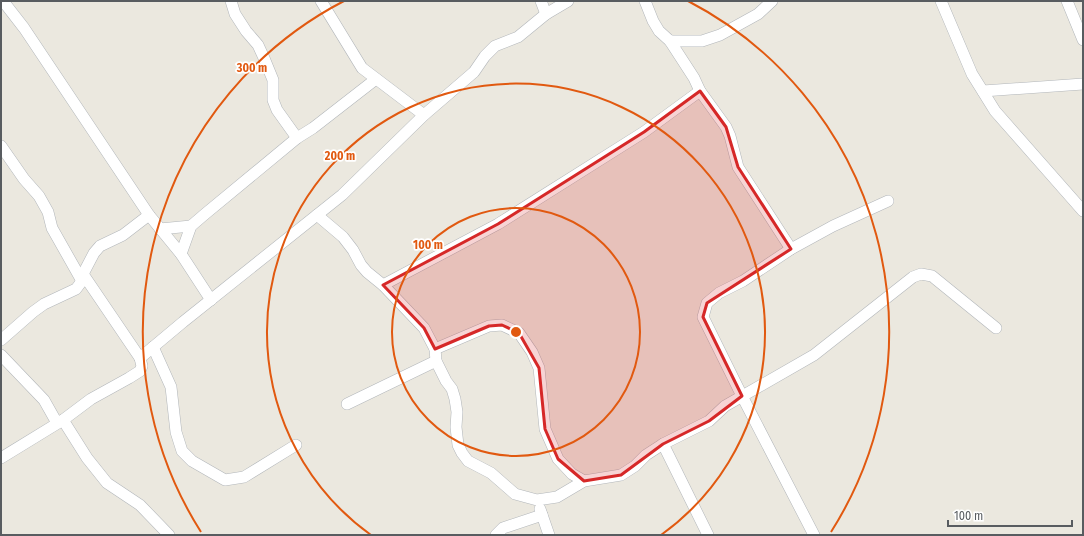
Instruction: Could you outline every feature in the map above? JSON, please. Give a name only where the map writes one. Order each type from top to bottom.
[{"type":"street","points":[[3,1],[28,34],[149,215],[181,254],[211,300]]},
{"type":"street","points":[[231,1],[234,14],[258,45],[264,58],[273,80],[273,100],[277,110],[297,138]]},
{"type":"street","points":[[321,1],[362,68],[424,115]]},
{"type":"street","points":[[541,1],[546,14]]},
{"type":"street","points":[[140,358],[342,195],[424,115],[474,72],[485,56],[495,46],[518,37],[546,14],[568,1]]},
{"type":"street","points":[[645,1],[653,21],[659,31],[670,41],[694,78],[700,91],[726,127],[730,136],[738,167],[791,249]]},
{"type":"street","points":[[670,41],[702,40],[720,35],[758,14],[772,1]]},
{"type":"street","points":[[941,1],[972,74],[995,111],[1083,211]]},
{"type":"street","points":[[1067,1],[1083,40]]},
{"type":"street","points":[[181,254],[190,226],[297,138],[313,128],[376,79]]},
{"type":"street","points":[[983,91],[1083,84]]},
{"type":"street","points":[[383,285],[498,224],[644,132],[700,91]]},
{"type":"street","points":[[1,146],[24,180],[42,201],[48,212],[52,228],[82,277],[140,358],[142,366],[140,371],[91,399],[60,421],[1,458]]},
{"type":"street","points":[[814,535],[703,317],[707,303],[719,293],[743,281],[791,249],[833,226],[865,210],[888,201]]},
{"type":"street","points":[[1,340],[44,304],[76,289],[94,253],[100,246],[124,235],[149,215]]},
{"type":"street","points":[[317,215],[343,237],[353,250],[366,272],[383,285],[419,323],[435,349],[436,361],[446,382],[452,389],[455,399],[458,445],[468,461],[491,473],[515,494],[537,500],[557,497],[584,481],[621,475],[635,466],[646,455],[663,444],[709,421],[725,406],[814,355],[914,277],[921,274],[932,276],[996,328]]},
{"type":"street","points":[[160,229],[190,226]]},
{"type":"street","points":[[435,349],[489,326],[502,325],[519,333],[532,352],[539,368],[545,429],[558,459],[572,474],[584,481]]},
{"type":"street","points":[[153,347],[171,387],[176,432],[182,451],[192,461],[225,480],[244,477],[296,445]]},
{"type":"street","points":[[1,355],[44,400],[99,474],[108,483],[140,505],[169,535]]},
{"type":"street","points":[[347,404],[436,361]]},
{"type":"street","points":[[663,444],[708,535]]},
{"type":"street","points":[[537,500],[549,535]]},
{"type":"street","points":[[496,535],[503,528],[542,515]]},
{"type":"highlighted area","points":[[700,91],[726,127],[738,167],[791,249],[707,303],[703,317],[742,396],[709,421],[663,444],[621,475],[584,481],[558,459],[545,429],[539,368],[519,333],[502,325],[489,326],[435,349],[424,328],[383,285],[498,224],[644,132]]}]
